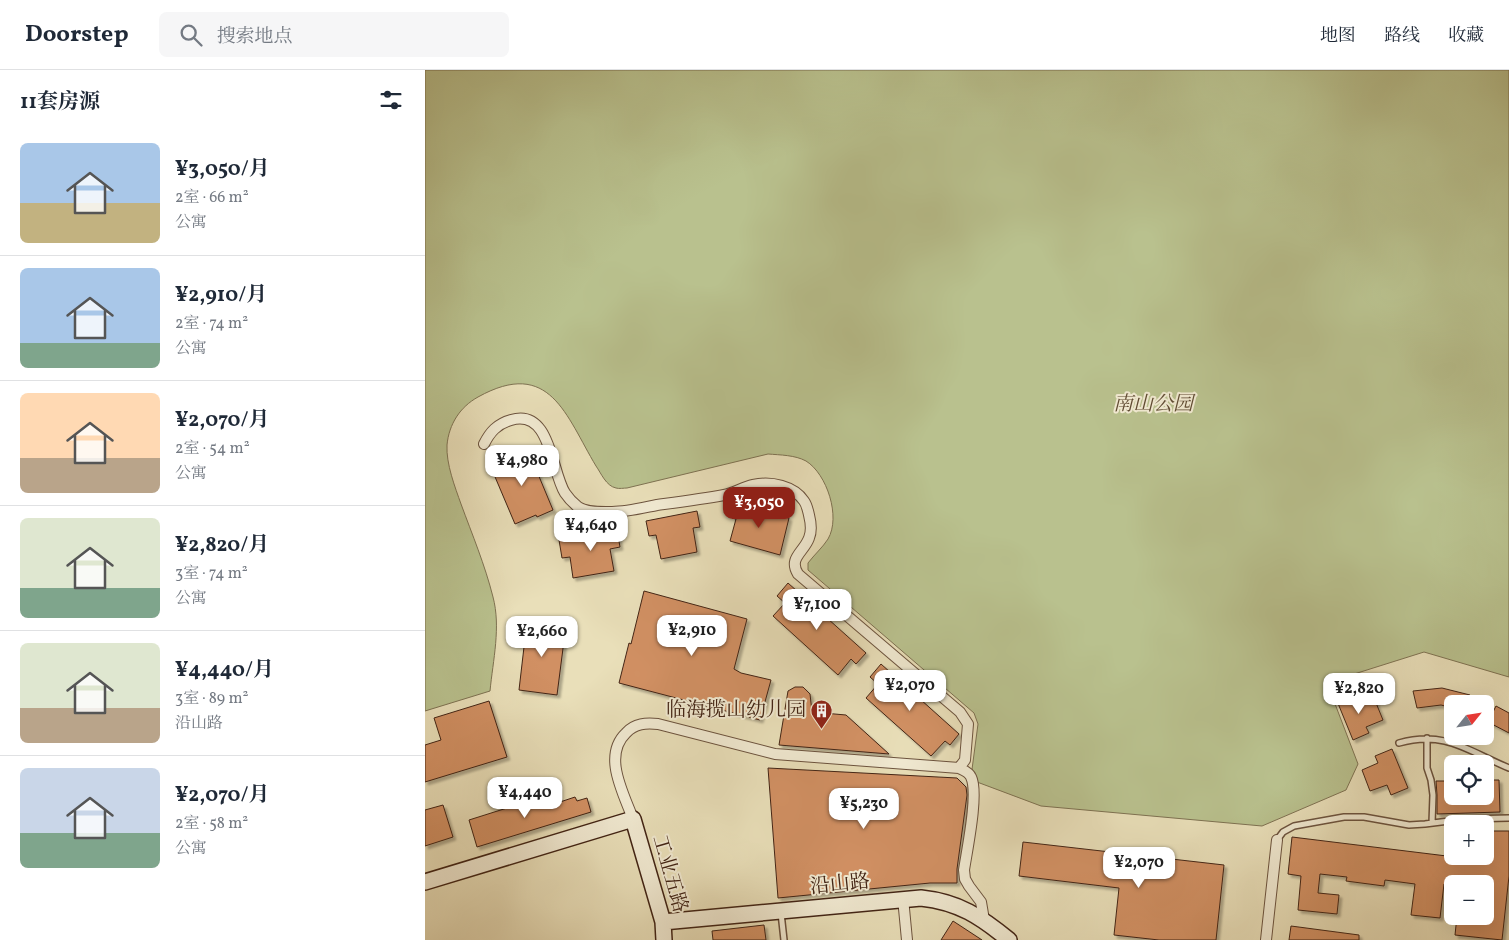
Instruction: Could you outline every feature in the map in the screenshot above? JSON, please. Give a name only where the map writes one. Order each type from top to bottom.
[{"type":"street","points":[[484,444],[494,428],[504,422],[513,419],[532,421],[539,426],[545,436],[564,492],[571,501],[581,508],[590,511],[613,512],[726,495],[753,485],[765,483],[788,488],[797,493],[806,503],[811,523],[808,541],[794,562],[798,574],[964,717],[968,724],[965,760],[959,768]]},
{"type":"street","points":[[425,882],[633,819],[618,776],[615,760],[616,748],[621,737],[628,730],[637,725],[658,724],[775,754],[959,768],[966,772],[971,777],[974,791],[964,870],[969,886],[981,902],[984,920]]},
{"type":"street","name":"工业五路","points":[[633,819],[663,922],[665,940]]},
{"type":"street","points":[[1266,940],[1277,840]]},
{"type":"street","points":[[903,898],[907,940]]},
{"type":"street","name":"沿山路","points":[[663,922],[903,898],[921,898],[938,900],[954,905],[984,920],[1009,940]]},
{"type":"lane","points":[[1399,743],[1427,738],[1441,739],[1509,768]]},
{"type":"lane","points":[[1427,738],[1427,768],[1433,795],[1432,823]]},
{"type":"lane","points":[[1277,840],[1283,832],[1294,826],[1344,817],[1365,816],[1409,825],[1465,819],[1509,818]]},
{"type":"lane","points":[[781,910],[784,940]]},
{"type":"green space","name":"南山公园","points":[[425,70],[1509,70],[1509,677],[1424,652],[1351,675],[1332,696],[1358,764],[1346,790],[1262,826],[1041,806],[969,779],[971,777],[978,724],[974,713],[808,570],[808,563],[828,539],[832,530],[833,519],[830,497],[826,486],[814,467],[802,459],[792,456],[768,454],[627,488],[612,487],[604,479],[575,428],[553,398],[539,388],[523,384],[503,386],[478,397],[461,411],[450,430],[447,452],[451,475],[493,597],[496,620],[496,644],[490,691],[425,711]]},
{"type":"building","points":[[528,450],[553,510],[515,524],[490,465]]},
{"type":"building","points":[[736,503],[789,518],[780,555],[730,541],[736,519],[732,518]]},
{"type":"building","points":[[697,511],[700,527],[693,528],[697,552],[661,559],[656,535],[649,536],[646,521]]},
{"type":"building","points":[[604,527],[605,532],[617,530],[620,547],[610,549],[614,571],[573,578],[570,557],[562,558],[559,540],[583,536],[582,531]]},
{"type":"building","points":[[788,583],[866,653],[856,664],[851,659],[838,675],[773,616],[785,603],[777,596]]},
{"type":"building","points":[[644,591],[747,619],[734,669],[741,673],[771,680],[760,720],[619,683]]},
{"type":"building","points":[[527,621],[566,625],[557,695],[519,690]]},
{"type":"building","points":[[881,664],[959,734],[950,745],[945,741],[931,756],[866,698],[878,684],[870,677]]},
{"type":"building","name":"临海揽山幼儿园","points":[[795,687],[803,687],[810,694],[812,712],[846,715],[889,754],[779,745],[788,691]]},
{"type":"building","points":[[1442,688],[1470,695],[1444,695],[1444,706],[1417,708],[1413,691]]},
{"type":"building","points":[[1353,694],[1357,704],[1374,698],[1383,720],[1366,727],[1369,733],[1353,740],[1337,701]]},
{"type":"building","points":[[489,701],[507,757],[425,782],[425,745],[441,740],[434,718]]},
{"type":"building","points":[[1496,706],[1509,713],[1509,733],[1494,725],[1494,710]]},
{"type":"building","points":[[1392,749],[1408,788],[1391,795],[1387,785],[1370,791],[1362,770],[1378,763],[1375,756]]},
{"type":"building","points":[[768,768],[957,778],[966,787],[967,795],[957,869],[957,883],[930,883],[778,898]]},
{"type":"building","points":[[1494,780],[1499,780],[1500,812],[1437,814],[1436,781],[1444,781],[1444,805],[1494,805]]},
{"type":"building","points":[[575,797],[577,801],[587,798],[591,812],[477,847],[469,820],[526,802],[527,805],[545,799],[546,802],[558,798],[560,802]]},
{"type":"building","points":[[443,805],[453,837],[425,846],[425,810]]},
{"type":"building","points":[[1494,831],[1509,831],[1509,876],[1502,940],[1455,935],[1456,925],[1494,925],[1494,875],[1444,875],[1440,918],[1411,915],[1415,884],[1385,880],[1384,886],[1346,881],[1347,877],[1320,874],[1318,893],[1339,895],[1337,914],[1298,910],[1301,876],[1288,874],[1292,837],[1444,856],[1444,865],[1494,865]]},
{"type":"building","points":[[1023,842],[1224,865],[1216,940],[1159,940],[1114,935],[1119,888],[1019,876]]},
{"type":"building","points":[[953,921],[982,940],[941,940]]},
{"type":"building","points":[[764,925],[766,940],[713,940],[712,931]]},
{"type":"building","points":[[1291,926],[1359,935],[1359,940],[1289,940]]},
{"type":"place","name":"临海揽山幼儿园","points":[[822,730]]}]
